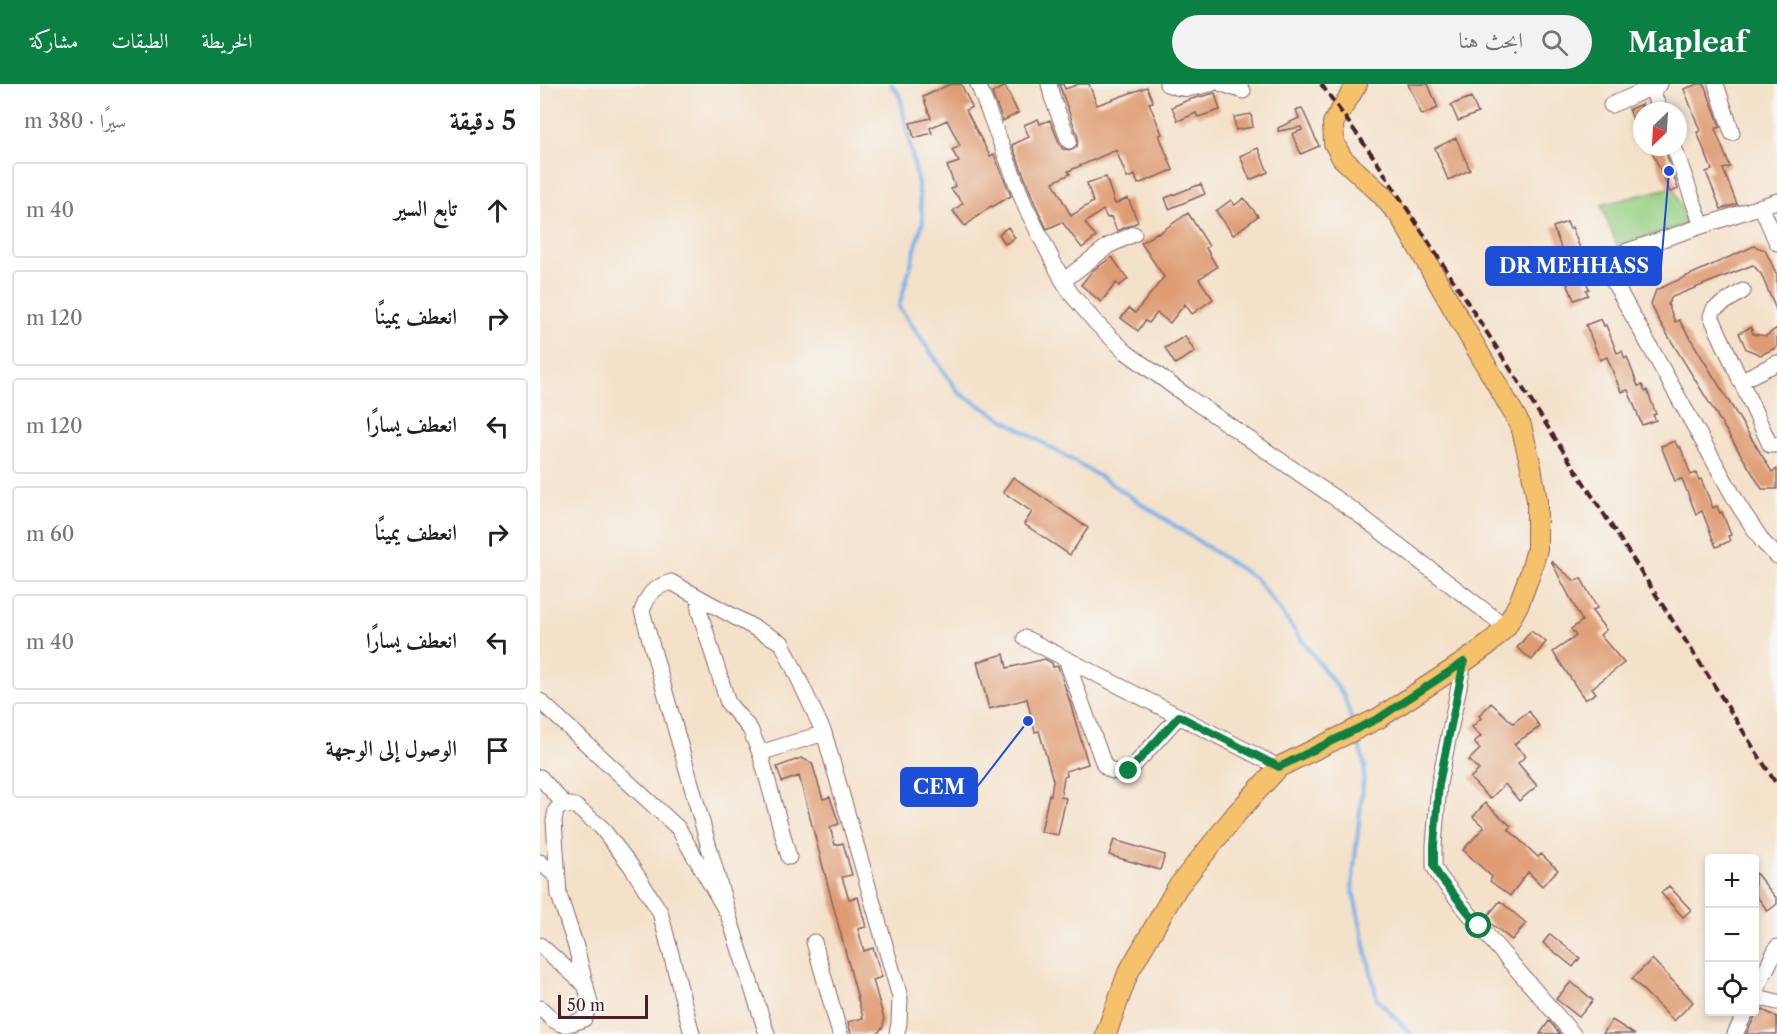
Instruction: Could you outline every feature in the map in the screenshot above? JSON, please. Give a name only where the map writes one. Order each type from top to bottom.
[{"type":"main road","points":[[1107,1034],[1128,973],[1177,888],[1236,814],[1279,767],[1379,718],[1489,644],[1506,627],[1530,574],[1537,549],[1537,500],[1521,426],[1400,216],[1381,194],[1342,158],[1335,143],[1334,123],[1357,84]]},
{"type":"street","points":[[978,84],[1026,208],[1063,281],[1096,323],[1126,352],[1354,511],[1506,627]]},
{"type":"street","points":[[1049,84],[1069,141]]},
{"type":"street","points":[[1167,84],[1182,90],[1190,90],[1211,84]]},
{"type":"street","points":[[1222,84],[1243,91]]},
{"type":"street","points":[[1716,84],[1732,133]]},
{"type":"street","points":[[1611,105],[1654,85],[1658,102]]},
{"type":"street","points":[[1677,156],[1702,226]]},
{"type":"street","points":[[1777,201],[1612,256],[1609,264],[1611,277],[1739,506],[1763,542],[1777,556]]},
{"type":"street","points":[[1761,206],[1777,243]]},
{"type":"street","points":[[1063,281],[1108,246],[1134,234]]},
{"type":"street","points":[[1743,291],[1714,309],[1711,316],[1770,445],[1777,445]]},
{"type":"street","points":[[1740,381],[1777,363]]},
{"type":"street","points":[[767,1034],[728,914],[642,611],[648,595],[659,585],[671,582],[782,644],[824,733],[900,997],[897,1034]]},
{"type":"street","points":[[700,598],[699,610],[728,703],[750,729],[760,753],[789,857]]},
{"type":"street","points":[[1025,638],[1279,767]]},
{"type":"street","points":[[1066,658],[1104,765],[1110,771],[1118,773],[1129,771],[1179,716]]},
{"type":"street","points":[[1464,662],[1439,784],[1434,866],[1439,876],[1479,926],[1573,1034]]},
{"type":"street","points":[[540,701],[678,828],[728,914]]},
{"type":"street","points":[[760,753],[824,733]]},
{"type":"street","points":[[540,777],[564,804],[575,806],[601,827],[631,866],[660,912],[692,1034]]},
{"type":"street","points":[[540,1008],[559,1024],[568,1026],[584,1019],[590,1003],[559,895],[554,821],[556,810],[564,804]]},
{"type":"street","points":[[540,862],[558,878]]},
{"type":"street","points":[[814,942],[840,1034]]},
{"type":"street","points":[[540,945],[586,986]]},
{"type":"street","points":[[1759,986],[1777,947]]},
{"type":"street","points":[[1759,996],[1777,1002]]},
{"type":"street","points":[[1735,1034],[1744,1016]]},
{"type":"green space","points":[[1673,187],[1687,224],[1617,245],[1601,205]]},
{"type":"building","points":[[950,84],[961,84],[972,107],[966,110],[990,156],[994,154],[1011,196],[991,206],[965,226],[953,211],[963,203],[951,189],[955,186],[947,166],[959,162],[952,150],[960,146],[947,120],[930,128],[932,133],[914,138],[910,123],[931,118],[923,97]]},
{"type":"building","points":[[1059,84],[1063,84],[1065,89],[1079,84],[1089,84],[1097,105],[1147,87],[1153,102],[1149,103],[1162,134],[1159,135],[1173,170],[1138,184],[1135,175],[1127,178],[1116,150],[1068,171],[1070,174],[1053,182],[1071,216],[1093,202],[1087,183],[1106,177],[1115,204],[1128,198],[1138,222],[1117,231],[1111,217],[1107,218],[1103,210],[1085,223],[1096,237],[1082,248],[1062,222],[1047,229],[1012,145],[1029,137],[1024,125],[1038,119],[1040,124],[1050,120],[1063,149],[1072,150],[1077,147],[1078,137]]},
{"type":"building","points":[[1408,84],[1428,84],[1438,108],[1422,115]]},
{"type":"building","points":[[1704,84],[1720,127],[1715,129],[1730,167],[1723,169],[1737,204],[1721,209],[1706,172],[1712,170],[1684,89]]},
{"type":"building","points":[[1005,86],[1018,113],[1003,121],[992,93]]},
{"type":"building","points":[[1215,93],[1220,110],[1198,117],[1196,113],[1178,121],[1172,107]]},
{"type":"building","points":[[1471,97],[1478,113],[1458,121],[1451,105]]},
{"type":"building","points":[[1633,107],[1633,120],[1629,109]]},
{"type":"building","points":[[1302,108],[1319,146],[1301,154],[1292,134],[1302,130],[1301,127],[1278,131],[1278,128],[1299,118],[1296,110]]},
{"type":"building","points":[[1251,114],[1253,127],[1236,130],[1234,117]]},
{"type":"building","points":[[1456,138],[1470,170],[1448,180],[1435,148]]},
{"type":"building","points":[[1258,148],[1268,172],[1250,180],[1240,156]]},
{"type":"building","points":[[1654,156],[1667,156],[1678,189],[1670,192]]},
{"type":"building","points":[[1201,184],[1205,194],[1169,209],[1165,198]]},
{"type":"building","points":[[1244,198],[1258,216],[1233,235],[1216,211],[1231,200],[1235,205]]},
{"type":"building","points":[[1188,213],[1209,246],[1206,248],[1217,267],[1199,279],[1213,299],[1192,314],[1185,304],[1170,323],[1157,313],[1149,323],[1145,321],[1138,331],[1121,318],[1129,308],[1135,313],[1164,277],[1141,243]]},
{"type":"building","points":[[1567,222],[1570,229],[1572,227],[1581,251],[1579,252],[1581,257],[1577,258],[1589,289],[1586,290],[1588,295],[1574,300],[1560,265],[1567,263],[1553,227]]},
{"type":"building","points":[[1008,227],[1015,238],[1005,244],[999,234]]},
{"type":"building","points":[[1754,246],[1765,250],[1777,275],[1777,312],[1761,274],[1753,265],[1672,297],[1668,304],[1675,322],[1679,320],[1772,472],[1777,469],[1777,489],[1762,489],[1659,321],[1651,304],[1656,290]]},
{"type":"building","points":[[1112,257],[1128,279],[1119,286],[1116,283],[1101,302],[1081,285],[1092,271]]},
{"type":"building","points":[[1601,319],[1604,326],[1606,325],[1617,353],[1622,351],[1625,359],[1627,357],[1638,386],[1642,385],[1645,392],[1647,390],[1656,420],[1642,425],[1628,390],[1621,392],[1607,357],[1600,360],[1586,325]]},
{"type":"building","points":[[1751,327],[1753,334],[1766,336],[1777,328],[1777,347],[1761,355],[1746,349],[1739,333]]},
{"type":"building","points":[[1185,336],[1195,352],[1175,364],[1165,348]]},
{"type":"building","points":[[1675,441],[1678,448],[1680,446],[1691,475],[1696,473],[1699,480],[1701,479],[1713,508],[1717,506],[1720,513],[1722,512],[1731,535],[1728,536],[1730,541],[1716,547],[1702,511],[1696,514],[1682,479],[1675,481],[1661,446]]},
{"type":"building","points":[[1013,477],[1088,528],[1070,555],[1024,524],[1032,512],[1003,492]]},
{"type":"building","points":[[1551,561],[1575,581],[1581,578],[1597,608],[1592,611],[1606,630],[1600,635],[1624,663],[1592,688],[1596,693],[1585,700],[1553,652],[1576,636],[1571,629],[1582,621]]},
{"type":"building","points":[[1531,631],[1546,642],[1532,660],[1517,648]]},
{"type":"building","points":[[1004,654],[1007,668],[1045,659],[1052,663],[1053,667],[1058,666],[1069,699],[1088,764],[1066,771],[1067,776],[1064,777],[1061,797],[1066,798],[1058,835],[1041,832],[1053,780],[1039,731],[1035,732],[1027,699],[989,709],[977,662]]},
{"type":"building","points":[[1491,703],[1513,723],[1529,711],[1540,727],[1514,744],[1526,756],[1518,763],[1537,786],[1519,801],[1505,784],[1490,799],[1470,778],[1479,770],[1469,760],[1480,749],[1474,742],[1481,736],[1472,727]]},
{"type":"building","points":[[801,758],[812,763],[823,799],[830,797],[839,824],[830,827],[835,845],[843,843],[852,875],[842,877],[849,899],[858,897],[866,927],[858,929],[864,951],[873,948],[882,977],[873,980],[884,1019],[883,1027],[877,1034],[851,1034],[848,1022],[863,1018],[799,776],[782,782],[777,767]]},
{"type":"building","points":[[1485,803],[1511,826],[1508,829],[1538,857],[1541,854],[1558,870],[1542,886],[1528,872],[1510,896],[1490,881],[1492,877],[1463,850],[1484,827],[1473,817]]},
{"type":"building","points":[[1114,840],[1165,855],[1160,870],[1109,855]]},
{"type":"building","points":[[1759,877],[1777,899],[1777,904],[1768,911],[1759,899]]},
{"type":"building","points":[[1669,886],[1691,910],[1683,917],[1661,893]]},
{"type":"building","points":[[1500,901],[1526,923],[1512,940],[1485,919]]},
{"type":"building","points":[[1550,934],[1580,958],[1573,967],[1543,943]]},
{"type":"building","points":[[1652,959],[1693,1002],[1674,1021],[1632,979]]},
{"type":"building","points":[[1571,982],[1593,1000],[1579,1017],[1556,999]]},
{"type":"building","points":[[1759,1008],[1777,1017],[1777,1034],[1746,1034],[1755,1016],[1759,1016]]},
{"type":"building","points":[[1612,1020],[1634,1034],[1603,1034]]},
{"type":"building","points":[[1549,1021],[1560,1034],[1540,1034]]},
{"type":"waterway","points":[[891,84],[900,96],[917,178],[923,221],[899,307],[959,393],[1107,481],[1256,579],[1344,696],[1353,725]]},
{"type":"waterway","points":[[1356,735],[1365,766],[1352,887],[1377,999],[1411,1034]]},
{"type":"railway","points":[[1321,84],[1375,159],[1777,785]]},
{"type":"place","name":"DR MEHHASS","points":[[1669,171]]},
{"type":"place","name":"CEM","points":[[1028,721]]},
{"type":"route","points":[[1129,771],[1179,716],[1279,767],[1379,718],[1464,662],[1439,784],[1434,866],[1439,876],[1479,926]]}]
